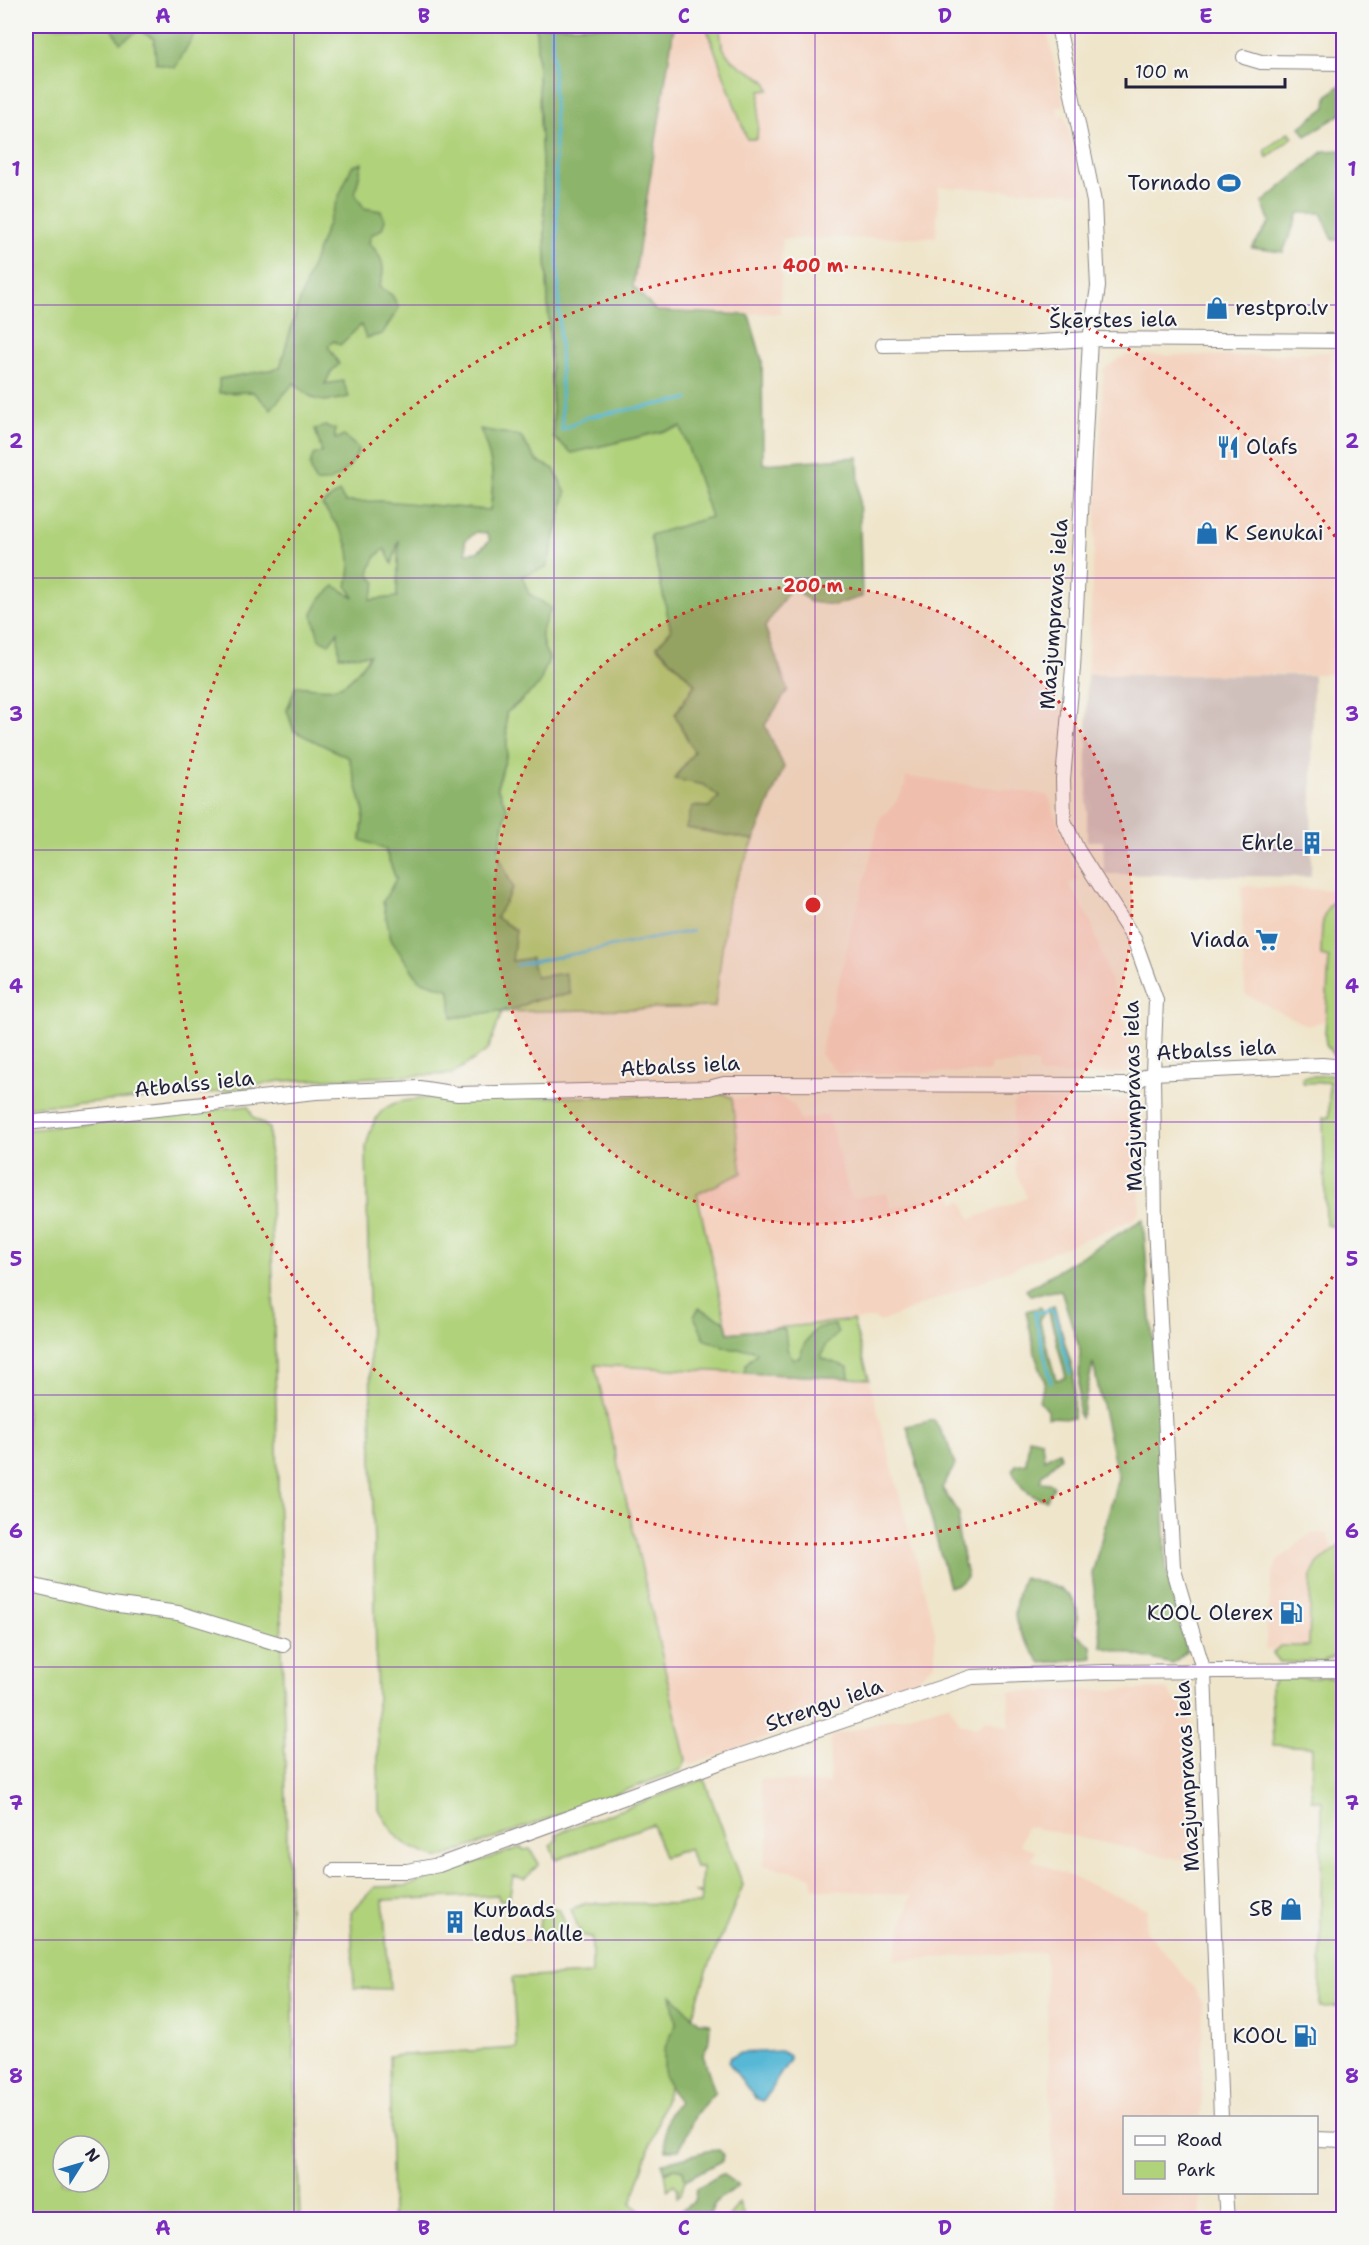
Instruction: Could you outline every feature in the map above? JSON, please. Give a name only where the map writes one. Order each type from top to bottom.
[{"type":"street","name":"Mazjumpravas iela","points":[[1058,26],[1094,202],[1098,287],[1090,339],[1073,669],[1063,779],[1064,821],[1077,849],[1134,939],[1156,1000],[1153,1073],[1155,1226],[1173,1566],[1204,1672],[1221,2116]]},
{"type":"street","points":[[1244,57],[1261,62],[1344,63]]},
{"type":"street","name":"Šķērstes iela","points":[[883,345],[1023,344],[1090,339],[1344,342]]},
{"type":"street","name":"Atbalss iela","points":[[26,1123],[316,1092],[418,1088],[470,1094],[709,1089],[724,1084],[1128,1085],[1153,1073],[1341,1064]]},
{"type":"street","points":[[26,1584],[91,1600],[178,1613],[283,1645]]},
{"type":"street","name":"Strengu iela","points":[[334,1871],[406,1871],[439,1865],[735,1757],[972,1677],[990,1674],[1344,1670]]},
{"type":"street","points":[[1318,2139],[1344,2140]]},
{"type":"street","points":[[1225,2194],[1227,2220]]},
{"type":"shaded area","points":[[674,26],[1046,26],[1064,105],[1056,107],[1059,116],[1065,115],[1083,193],[939,187],[936,237],[782,239],[780,314],[656,311],[633,286]]},
{"type":"shaded area","points":[[1330,352],[1335,548],[1334,674],[1087,675],[1104,369],[1125,355],[1243,356]]},
{"type":"shaded area","points":[[1087,675],[1313,675],[1311,877],[1104,874],[1103,841],[1087,841]]},
{"type":"shaded area","points":[[906,777],[1048,795],[1078,879],[1069,884],[1090,919],[1136,1057],[1137,1067],[1129,1073],[1041,1075],[1037,1071],[1038,1063],[991,1064],[990,1072],[839,1074],[820,1054],[881,816],[892,808],[905,787]]},
{"type":"shaded area","name":"Viada","points":[[1241,886],[1337,890],[1336,898],[1331,900],[1321,956],[1329,957],[1327,1020],[1307,1026],[1245,994]]},
{"type":"shaded area","points":[[780,1097],[794,1105],[800,1120],[828,1114],[851,1198],[887,1193],[891,1208],[951,1193],[955,1203],[962,1200],[971,1219],[1027,1198],[1016,1173],[1013,1106],[1017,1100],[1138,1099],[1140,1212],[1134,1219],[880,1322],[875,1318],[728,1333],[693,1177],[725,1099]]},
{"type":"shaded area","points":[[595,1365],[869,1379],[935,1631],[935,1663],[917,1679],[885,1694],[691,1765],[686,1760]]},
{"type":"shaded area","name":"KOOL Olerex","points":[[1311,1534],[1328,1534],[1334,1551],[1313,1653],[1265,1650],[1272,1576],[1278,1560]]},
{"type":"shaded area","points":[[1166,1689],[1190,1715],[1196,1863],[1026,1826],[1020,1845],[1035,1850],[1032,1860],[1147,1909],[1145,1930],[1192,1985],[1203,2003],[1201,2116],[1123,2116],[1123,2194],[1200,2194],[1200,2219],[1055,2219],[1045,1952],[894,1960],[911,1895],[813,1889],[812,1876],[764,1865],[769,1836],[759,1779],[829,1784],[831,1736],[949,1704],[960,1723],[976,1727],[987,1720],[1009,1728],[1009,1692]]},
{"type":"green space","points":[[26,26],[536,26],[554,438],[572,453],[681,427],[712,517],[650,536],[671,630],[657,647],[695,684],[675,714],[694,752],[704,785],[719,797],[686,828],[754,840],[728,900],[715,1007],[502,1012],[488,1050],[452,1074],[280,1081],[206,1094],[26,1107]],"holes":[[[481,430],[520,436],[537,461],[554,469],[522,576],[540,630],[542,646],[522,701],[506,713],[507,754],[497,787],[507,808],[498,854],[513,888],[495,918],[512,962],[571,994],[531,1001],[518,1008],[453,1018],[451,990],[383,902],[396,879],[385,849],[361,839],[364,812],[349,757],[294,731],[287,710],[297,686],[334,690],[351,681],[371,654],[370,600],[397,598],[399,536],[490,510],[492,469]]]},
{"type":"green space","points":[[111,26],[199,26],[175,68],[156,63],[154,39],[139,30],[120,43]]},
{"type":"green space","points":[[536,26],[674,26],[633,286],[656,311],[749,315],[762,360],[763,464],[858,457],[862,597],[835,605],[810,602],[792,586],[765,627],[788,690],[765,725],[784,767],[754,840],[686,828],[692,806],[709,807],[719,797],[704,785],[674,779],[694,752],[675,715],[695,684],[657,646],[671,630],[650,535],[711,517],[681,427],[572,453],[554,438]]},
{"type":"green space","points":[[706,26],[721,26],[721,41],[726,53],[733,61],[766,83],[769,90],[760,91],[757,139],[747,139]]},
{"type":"green space","points":[[1343,83],[1343,113],[1306,136],[1300,127],[1326,107],[1327,96]]},
{"type":"green space","points":[[1289,132],[1293,137],[1267,158],[1265,150]]},
{"type":"green space","points":[[1343,150],[1343,239],[1333,240],[1321,213],[1299,213],[1283,252],[1252,248],[1270,222],[1262,203],[1324,151]]},
{"type":"green space","points":[[362,163],[355,194],[364,208],[381,211],[385,220],[382,229],[371,235],[369,243],[378,253],[382,263],[383,274],[379,287],[392,295],[399,308],[382,334],[366,338],[361,325],[340,345],[334,341],[328,346],[339,364],[331,372],[325,384],[343,381],[349,397],[331,401],[319,400],[308,395],[294,383],[271,409],[253,392],[219,393],[219,379],[280,368],[303,291],[331,216],[352,166]]},
{"type":"green space","points":[[325,426],[335,429],[335,439],[344,436],[359,449],[352,463],[342,474],[329,481],[315,482],[310,466],[313,455],[322,452],[315,429]]},
{"type":"green space","points":[[480,429],[520,436],[537,461],[554,469],[566,493],[547,567],[522,576],[529,594],[551,608],[542,633],[543,644],[549,658],[539,685],[506,713],[507,754],[497,787],[507,808],[498,854],[513,888],[496,918],[516,930],[512,961],[531,958],[536,977],[565,973],[571,994],[531,1001],[518,1008],[452,1018],[450,990],[419,980],[391,940],[383,902],[396,879],[385,849],[361,840],[364,812],[349,758],[294,731],[287,710],[296,686],[332,688],[340,686],[353,676],[370,655],[339,656],[338,632],[329,644],[319,639],[312,613],[321,598],[335,586],[354,598],[347,586],[350,561],[347,542],[322,505],[339,492],[345,502],[382,501],[490,510],[493,479]],"holes":[[[476,532],[486,533],[490,540],[477,552],[466,553],[465,541]],[[399,540],[397,597],[370,600],[376,583],[369,574],[373,562],[376,556],[385,549],[392,564]]]},
{"type":"green space","points":[[1343,895],[1344,1056],[1335,1058],[1326,1044],[1325,1036],[1329,958],[1321,956],[1321,938],[1325,913],[1335,900]]},
{"type":"green space","points":[[1343,1074],[1343,1228],[1326,1225],[1323,1118],[1329,1117],[1329,1082],[1303,1083],[1302,1077]]},
{"type":"green space","points":[[725,1094],[732,1099],[742,1173],[697,1194],[728,1333],[853,1320],[869,1379],[595,1365],[686,1760],[681,1770],[440,1858],[419,1851],[397,1836],[379,1810],[366,1147],[371,1129],[385,1108],[413,1100]]},
{"type":"green space","points":[[248,1106],[253,1117],[269,1128],[287,1843],[300,2219],[26,2219],[26,1130]]},
{"type":"green space","points":[[1143,1219],[1162,1455],[1166,1568],[1187,1651],[1172,1664],[1102,1647],[1092,1574],[1118,1478],[1093,1363],[1081,1418],[1078,1413],[1080,1350],[1061,1290],[1030,1295],[1026,1290]]},
{"type":"green space","points":[[1054,1306],[1074,1374],[1073,1418],[1048,1417],[1048,1411],[1039,1400],[1045,1382],[1036,1358],[1026,1311],[1040,1307],[1045,1312],[1039,1319],[1056,1380],[1066,1377],[1048,1308]]},
{"type":"green space","points":[[699,1308],[725,1321],[728,1333],[780,1328],[785,1330],[787,1349],[793,1359],[799,1358],[806,1341],[817,1328],[834,1325],[838,1333],[825,1346],[821,1358],[848,1367],[849,1378],[744,1373],[746,1364],[757,1353],[751,1349],[732,1349],[705,1340],[694,1316]]},
{"type":"green space","points":[[934,1420],[947,1441],[955,1465],[942,1488],[959,1514],[958,1533],[967,1577],[960,1583],[949,1587],[907,1426]]},
{"type":"green space","points":[[1029,1438],[1042,1441],[1044,1459],[1059,1451],[1061,1457],[1042,1475],[1040,1482],[1050,1483],[1054,1487],[1046,1500],[1025,1490],[1012,1470],[1016,1465],[1026,1463]]},
{"type":"green space","points":[[1343,1543],[1343,1653],[1323,1661],[1280,1662],[1273,1653],[1280,1646],[1309,1646],[1311,1576],[1318,1563]]},
{"type":"green space","points":[[1023,1578],[1057,1588],[1073,1599],[1077,1608],[1074,1633],[1091,1646],[1092,1658],[1041,1663],[1020,1632],[1015,1615]]},
{"type":"green space","points":[[1276,1678],[1333,1678],[1343,1686],[1344,2000],[1339,2006],[1320,2007],[1322,1801],[1311,1800],[1312,1747],[1273,1745],[1271,1685]]},
{"type":"green space","points":[[704,1779],[743,1885],[707,1971],[631,2204],[654,2219],[392,2219],[389,2056],[517,2048],[512,1978],[592,1974],[592,1938],[581,1935],[571,1909],[587,1903],[700,1904],[701,1895],[694,1892],[701,1892],[702,1867],[695,1867],[689,1848],[664,1857],[652,1824],[556,1860],[550,1846],[557,1839],[556,1834]]},
{"type":"green space","points":[[522,1847],[523,1850],[530,1849],[539,1864],[525,1879],[513,1876],[509,1900],[499,1900],[498,1895],[383,1900],[390,1989],[354,1988],[351,1912],[375,1887],[406,1886]]},
{"type":"green space","points":[[541,1906],[559,1909],[565,1923],[564,1931],[549,1935],[539,1930]]},
{"type":"green space","points":[[671,1995],[699,2022],[710,2023],[709,2041],[703,2055],[715,2092],[696,2114],[679,2150],[666,2150],[665,2143],[665,2130],[670,2112],[679,2103],[664,2077],[664,2050],[676,2024]]},
{"type":"green space","points":[[719,2150],[724,2155],[723,2160],[685,2180],[683,2170],[674,2168],[665,2172],[662,2163],[707,2151]]},
{"type":"green space","points":[[674,2168],[683,2170],[685,2180],[681,2194],[677,2197],[678,2189],[674,2184],[668,2190],[665,2173]]},
{"type":"green space","points":[[722,2174],[739,2186],[719,2199],[709,2219],[659,2219],[661,2213],[672,2217],[694,2201],[697,2188]]},
{"type":"green space","points":[[739,2202],[745,2219],[727,2219]]},
{"type":"water","points":[[781,2051],[789,2056],[789,2061],[763,2101],[755,2098],[728,2062],[731,2057],[739,2053]]},
{"type":"waterway","points":[[552,26],[562,430],[587,417],[688,399]]},
{"type":"waterway","points":[[516,965],[692,931]]},
{"type":"waterway","points":[[1051,1382],[1034,1313],[1053,1310],[1070,1373]]},
{"type":"place","name":"Tornado","points":[[1229,183]]},
{"type":"place","name":"restpro.lv","points":[[1217,308]]},
{"type":"place","name":"Olafs","points":[[1228,447]]},
{"type":"place","name":"K Senukai","points":[[1207,533]]},
{"type":"place","name":"Ehrle","points":[[1312,843]]},
{"type":"place","name":"Viada","points":[[1267,940]]},
{"type":"place","name":"KOOL Olerex","points":[[1291,1613]]},
{"type":"place","name":"SB","points":[[1291,1909]]},
{"type":"place","name":"Kurbads ledus halle","points":[[455,1922]]},
{"type":"place","name":"KOOL","points":[[1305,2036]]}]
